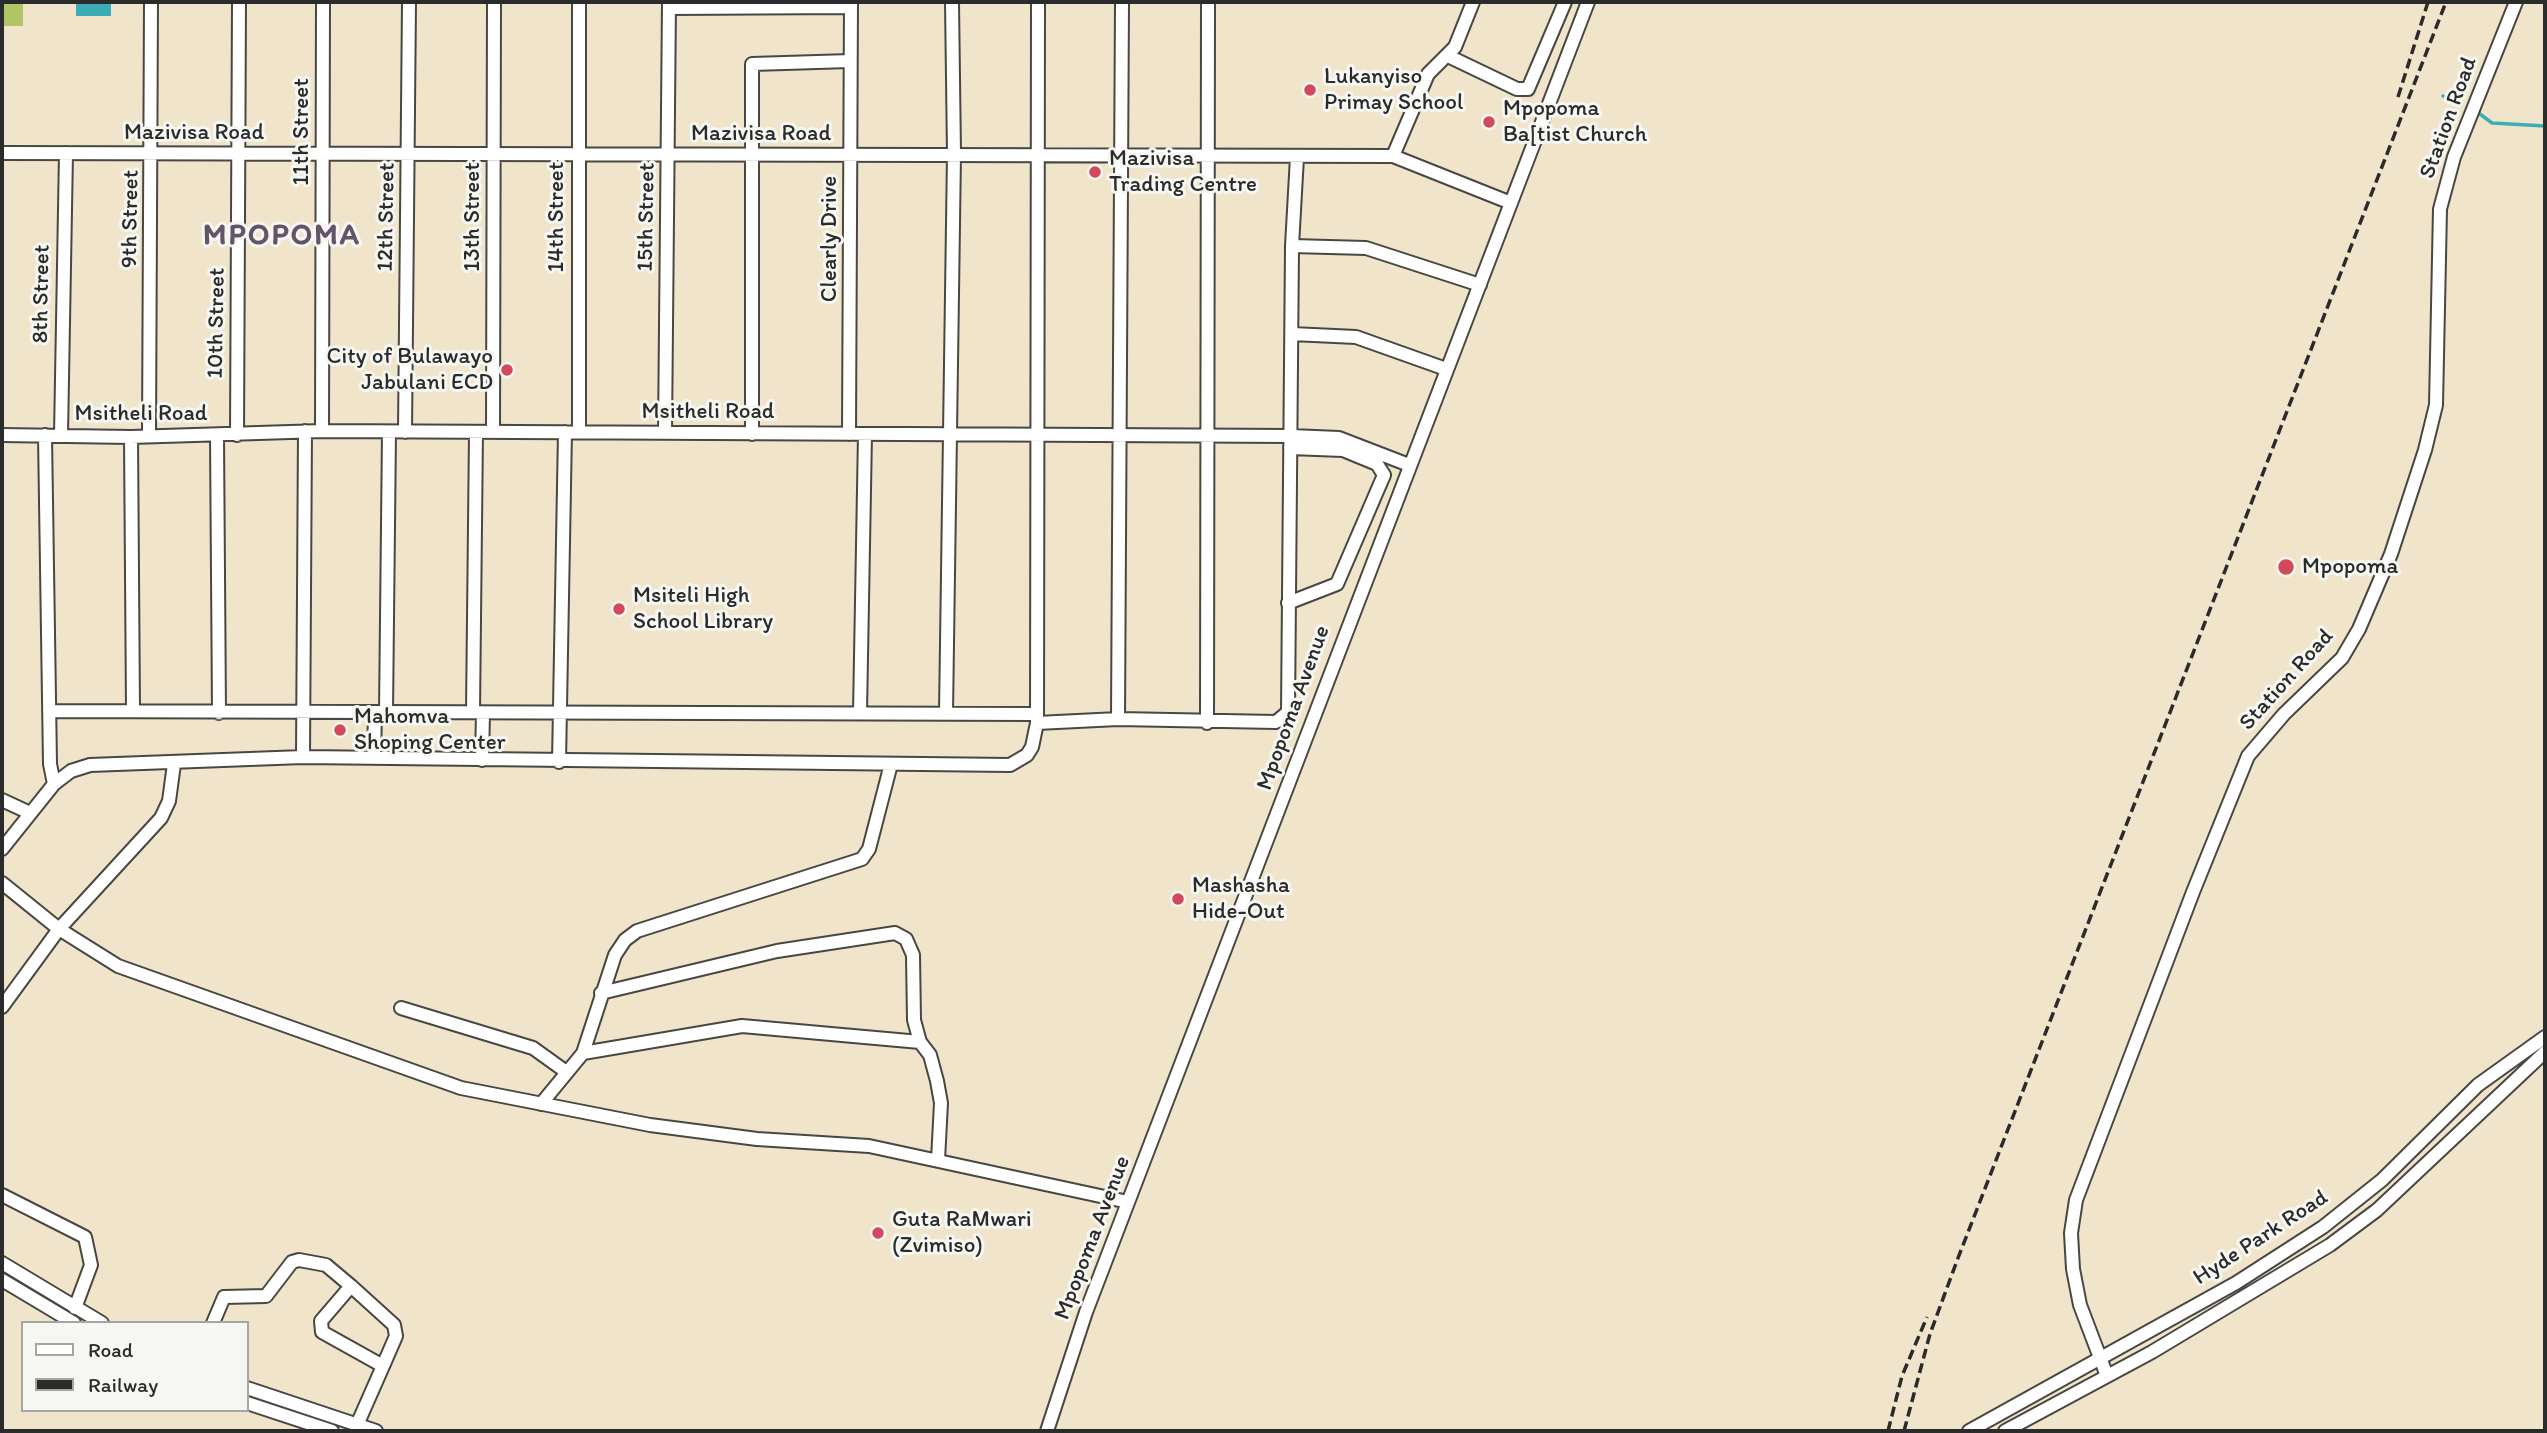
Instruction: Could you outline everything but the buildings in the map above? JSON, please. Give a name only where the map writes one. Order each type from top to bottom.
[{"type":"street","name":"9th Street","points":[[149,436],[152,2]]},
{"type":"street","name":"10th Street","points":[[237,435],[239,2]]},
{"type":"street","name":"11th Street","points":[[321,431],[323,2]]},
{"type":"street","name":"12th Street","points":[[405,432],[409,2]]},
{"type":"street","name":"13th Street","points":[[493,432],[494,2]]},
{"type":"street","name":"14th Street","points":[[559,761],[572,432],[579,2]]},
{"type":"street","points":[[946,713],[954,154],[952,2]]},
{"type":"street","points":[[2,849],[54,784],[71,771],[90,765],[174,764],[303,757],[1010,765],[1027,755],[1032,747],[1036,718],[1038,2]]},
{"type":"street","points":[[1118,719],[1122,436],[1122,2]]},
{"type":"street","points":[[1207,723],[1208,2]]},
{"type":"street","points":[[1393,156],[1428,74],[1455,47],[1473,2]]},
{"type":"street","points":[[1448,56],[1517,89],[1528,89],[1565,2]]},
{"type":"street","name":"Mpopoma Avenue","points":[[1047,1431],[1086,1312],[1258,869],[1335,656],[1588,2]]},
{"type":"street","name":"Station Road","points":[[2107,1376],[2080,1306],[2073,1269],[2071,1233],[2076,1200],[2193,892],[2249,755],[2284,714],[2322,681],[2342,657],[2359,629],[2391,554],[2432,428],[2436,405],[2439,226],[2446,183],[2475,99],[2516,2]]},
{"type":"street","points":[[669,5],[851,5]]},
{"type":"street","name":"15th Street","points":[[665,433],[669,5]]},
{"type":"street","name":"Clearly Drive","points":[[849,434],[851,5]]},
{"type":"street","points":[[752,434],[752,64],[850,61]]},
{"type":"street","name":"Mazivisa Road","points":[[2,153],[1393,156],[1511,203]]},
{"type":"street","name":"8th Street","points":[[61,435],[66,153]]},
{"type":"street","points":[[49,711],[946,713],[1207,723],[1276,722],[1288,712],[1292,246],[1297,157]]},
{"type":"street","points":[[1292,246],[1366,248],[1480,285]]},
{"type":"street","points":[[1292,334],[1356,337],[1447,369]]},
{"type":"street","name":"Msitheli Road","points":[[2,435],[218,436],[321,431],[1035,435],[1208,437],[1291,442],[1339,438],[1409,466]]},
{"type":"street","points":[[303,757],[305,432]]},
{"type":"street","points":[[374,758],[381,712],[389,432]]},
{"type":"street","points":[[475,432],[478,712],[482,760]]},
{"type":"street","points":[[860,713],[865,434]]},
{"type":"street","points":[[45,435],[49,711],[54,784]]},
{"type":"street","points":[[218,436],[219,713]]},
{"type":"street","points":[[131,437],[133,711]]},
{"type":"street","points":[[1288,603],[1337,584],[1384,475],[1377,464],[1343,450],[1291,442]]},
{"type":"street","points":[[2,1007],[59,929],[161,818],[169,801],[174,764]]},
{"type":"street","points":[[541,1104],[565,1072],[583,1054],[615,955],[625,940],[637,931],[862,859],[869,849],[891,764]]},
{"type":"street","points":[[2,800],[30,813]]},
{"type":"street","points":[[2,883],[59,929],[118,966],[461,1088],[650,1125],[757,1139],[869,1146],[1128,1202]]},
{"type":"street","points":[[601,993],[777,951],[895,933],[906,939],[913,955],[914,1020],[920,1042],[930,1055],[939,1092],[938,1160]]},
{"type":"street","points":[[401,1007],[533,1048],[565,1072]]},
{"type":"street","points":[[583,1054],[742,1026],[920,1042]]},
{"type":"street","name":"Hyde Park Road","points":[[1969,1431],[2236,1283],[2323,1227],[2382,1180],[2478,1085],[2545,1037]]},
{"type":"street","name":"Hyde Park Road","points":[[2005,1431],[2280,1278],[2368,1217],[2545,1052]]},
{"type":"street","points":[[2,1195],[85,1237],[91,1265],[75,1308]]},
{"type":"street","points":[[214,1321],[224,1297],[265,1296],[287,1267],[299,1260],[326,1265],[396,1330],[357,1425]]},
{"type":"street","points":[[2,1264],[98,1321]]},
{"type":"street","points":[[2,1280],[71,1321]]},
{"type":"street","points":[[351,1286],[321,1321],[322,1332],[383,1366]]},
{"type":"street","points":[[248,1388],[376,1431]]},
{"type":"street","points":[[248,1403],[332,1431]]},
{"type":"green space","points":[[2,2],[23,2],[23,26],[2,26]]},
{"type":"water","points":[[76,2],[111,2],[111,16],[76,16]]},
{"type":"waterway","points":[[2443,96],[2461,105]]},
{"type":"waterway","points":[[2480,114],[2492,123],[2545,126]]},
{"type":"railway","points":[[2398,97],[2428,2]]},
{"type":"railway","points":[[1904,1431],[1930,1334],[1958,1258],[2446,2]]},
{"type":"railway","points":[[1888,1431],[1902,1376],[1927,1317]]},
{"type":"place","name":"Lukanyiso Primay School","points":[[1310,90]]},
{"type":"place","name":"Mpopoma Ba[tist Church","points":[[1489,122]]},
{"type":"place","name":"Mazivisa Trading Centre","points":[[1095,172]]},
{"type":"place","name":"City of Bulawayo Jabulani ECD","points":[[507,370]]},
{"type":"place","name":"Mpopoma","points":[[2286,567]]},
{"type":"place","name":"Msiteli High School Library","points":[[619,609]]},
{"type":"place","name":"Mahomva Shoping Center","points":[[340,730]]},
{"type":"place","name":"Mashasha Hide-Out","points":[[1178,899]]},
{"type":"place","name":"Guta RaMwari (Zvimiso)","points":[[878,1233]]},
{"type":"district","name":"MPOPOMA","points":[[282,236]]}]
